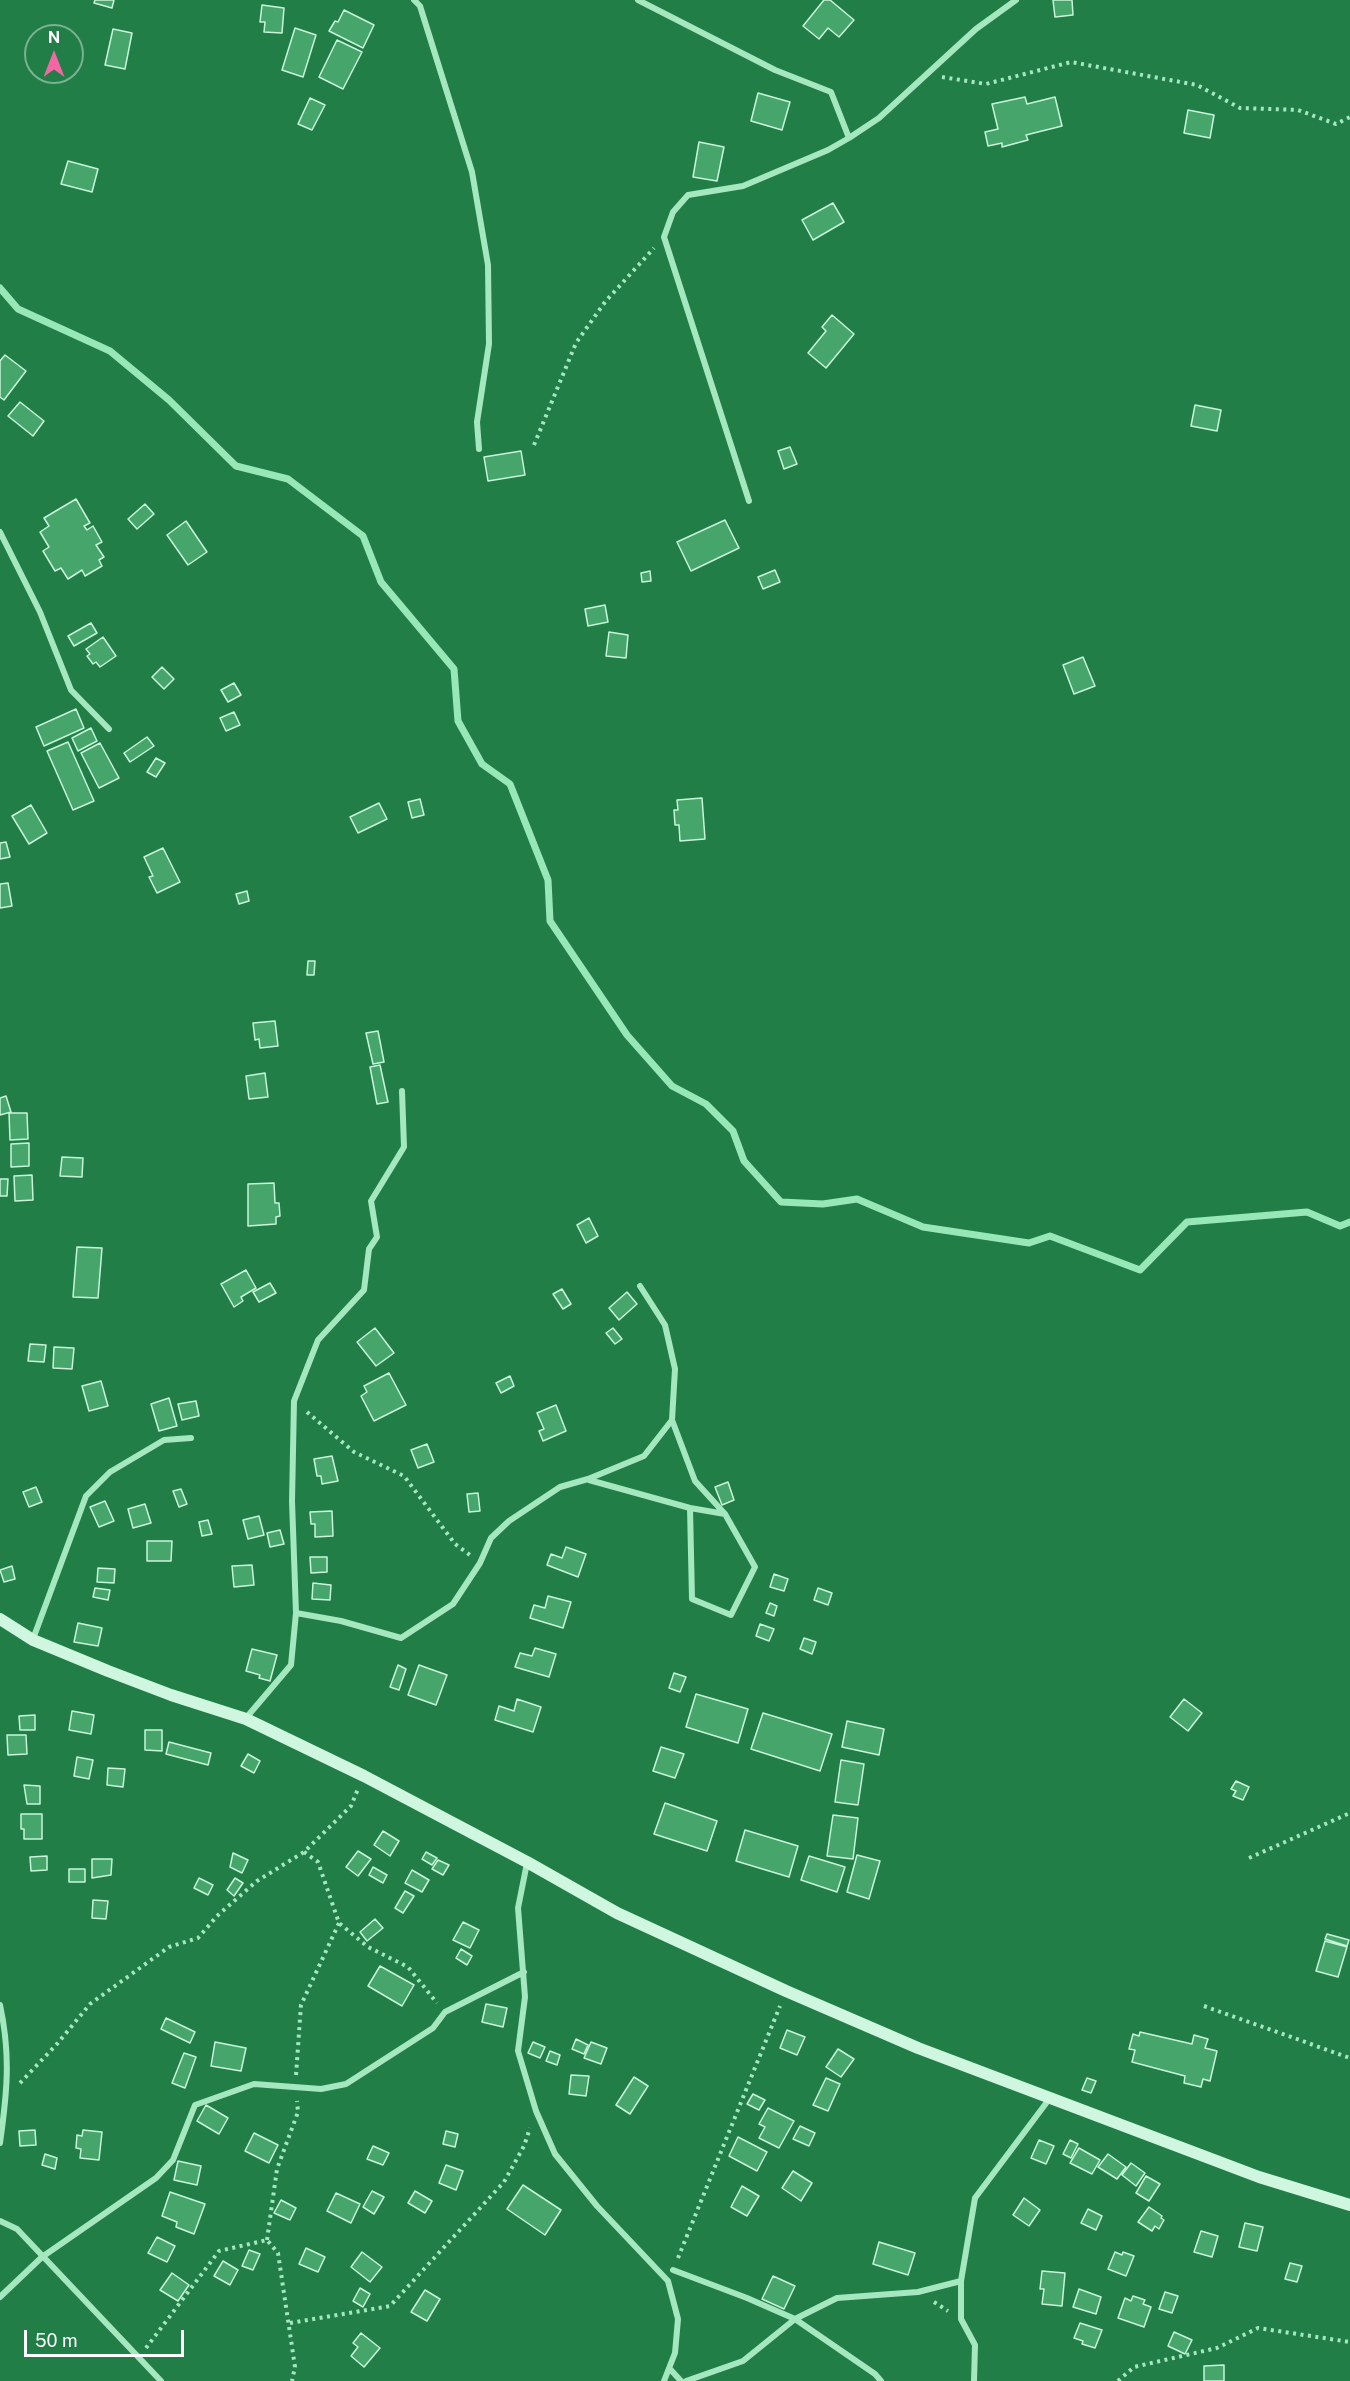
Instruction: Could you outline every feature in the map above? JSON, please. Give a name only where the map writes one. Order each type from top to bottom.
[{"type":"street","points":[[414,0],[420,6],[472,172],[488,265],[489,344],[477,422],[479,449]]},
{"type":"street","points":[[638,0],[775,70],[831,92],[849,138]]},
{"type":"street","points":[[749,501],[664,237],[673,212],[688,195],[743,186],[828,150],[849,138],[879,118],[976,29],[1016,0]]},
{"type":"street","points":[[0,532],[40,612],[71,690],[109,729]]},
{"type":"street","points":[[246,1719],[291,1665],[296,1613],[292,1501],[294,1401],[318,1340],[364,1290],[369,1249],[377,1237],[371,1201],[404,1147],[402,1091]]},
{"type":"street","points":[[640,1286],[665,1325],[675,1369],[672,1420],[695,1481],[725,1514],[755,1567],[731,1615],[692,1599],[690,1508]]},
{"type":"street","points":[[296,1613],[341,1621],[401,1638],[453,1604],[480,1563],[491,1538],[508,1521],[560,1487],[588,1479],[644,1456],[672,1420]]},
{"type":"street","points":[[33,1640],[86,1496],[110,1472],[164,1440],[191,1438]]},
{"type":"street","points":[[588,1479],[690,1508],[725,1514]]},
{"type":"street","points":[[0,1619],[33,1640],[171,1695],[246,1719],[364,1776],[527,1862],[617,1913],[786,1991],[918,2048],[1259,2177],[1350,2205]]},
{"type":"street","points":[[527,1862],[518,1908],[525,1997],[518,2051],[536,2111],[555,2154],[597,2206],[668,2281],[678,2319],[675,2353],[664,2381]]},
{"type":"street","points":[[0,2297],[42,2257],[156,2178],[173,2160],[195,2105],[254,2084],[321,2089],[346,2084],[433,2028],[445,2012],[524,1972]]},
{"type":"street","points":[[0,2005],[5,2027],[9,2071],[0,2143]]},
{"type":"street","points":[[974,2381],[975,2345],[961,2319],[961,2281],[975,2198],[1050,2098]]},
{"type":"street","points":[[0,2221],[18,2229],[161,2381]]},
{"type":"street","points":[[673,2270],[795,2319],[875,2374],[881,2381]]},
{"type":"street","points":[[686,2381],[743,2361],[795,2319],[837,2298],[918,2292],[961,2281]]},
{"type":"street","points":[[670,2369],[681,2381]]},
{"type":"path","points":[[928,75],[986,84],[1071,62],[1197,85],[1240,108],[1298,111],[1336,124],[1350,117]]},
{"type":"path","points":[[534,445],[576,343],[604,303],[664,237]]},
{"type":"path","points":[[294,1401],[354,1452],[404,1476],[455,1544],[480,1563]]},
{"type":"path","points":[[7,2097],[57,2044],[90,2004],[169,1947],[198,1938],[218,1916],[257,1881],[304,1852],[351,1806],[364,1776]]},
{"type":"path","points":[[1249,1858],[1350,1813]]},
{"type":"path","points":[[304,1852],[318,1862],[339,1923],[368,1947],[408,1967],[445,2012]]},
{"type":"path","points":[[292,2381],[295,2367],[278,2253],[267,2240],[277,2169],[298,2112],[295,2086],[301,2005],[339,1923]]},
{"type":"path","points":[[673,2270],[786,1991]]},
{"type":"path","points":[[1204,2006],[1350,2058]]},
{"type":"path","points":[[290,2323],[390,2306],[504,2182],[524,2146],[536,2111]]},
{"type":"path","points":[[142,2362],[146,2348],[219,2251],[267,2240]]},
{"type":"path","points":[[918,2292],[961,2319]]},
{"type":"path","points":[[1118,2381],[1134,2367],[1217,2349],[1258,2328],[1350,2342]]},
{"type":"building","points":[[95,0],[114,0],[112,8],[94,3]]},
{"type":"building","points":[[824,0],[830,0],[854,20],[839,37],[828,28],[819,39],[803,26]]},
{"type":"building","points":[[1053,0],[1072,0],[1073,15],[1055,17]]},
{"type":"building","points":[[262,5],[284,8],[282,33],[264,32],[265,22],[260,22]]},
{"type":"building","points":[[344,10],[374,25],[363,48],[329,31],[335,21],[338,22]]},
{"type":"building","points":[[295,28],[316,35],[303,77],[282,70]]},
{"type":"building","points":[[113,29],[132,33],[125,69],[105,65]]},
{"type":"building","points":[[337,40],[362,52],[343,89],[319,77]]},
{"type":"building","points":[[758,93],[790,102],[782,130],[751,121]]},
{"type":"building","points":[[1025,97],[1027,104],[1055,97],[1062,126],[1026,135],[1028,140],[1002,147],[1002,143],[988,146],[985,132],[998,129],[992,104]]},
{"type":"building","points":[[310,98],[325,105],[312,130],[298,124]]},
{"type":"building","points":[[1188,110],[1214,115],[1210,138],[1184,133]]},
{"type":"building","points":[[699,142],[724,147],[717,181],[693,177]]},
{"type":"building","points":[[68,161],[98,169],[92,192],[61,184]]},
{"type":"building","points":[[833,203],[844,222],[813,240],[802,220]]},
{"type":"building","points":[[832,315],[854,334],[826,368],[808,353],[826,331],[822,327]]},
{"type":"building","points":[[5,355],[26,371],[4,400],[0,397],[0,361]]},
{"type":"building","points":[[20,402],[44,421],[33,436],[8,416]]},
{"type":"building","points":[[1195,405],[1221,410],[1217,431],[1191,426]]},
{"type":"building","points":[[790,447],[797,464],[784,469],[778,451]]},
{"type":"building","points":[[521,451],[525,475],[488,481],[484,457]]},
{"type":"building","points":[[76,499],[90,523],[84,526],[87,530],[93,526],[102,542],[96,545],[104,557],[99,560],[102,566],[85,576],[82,570],[68,579],[61,568],[55,571],[43,551],[49,547],[40,532],[49,526],[44,518]]},
{"type":"building","points":[[145,504],[154,514],[137,529],[128,519]]},
{"type":"building","points":[[725,520],[739,548],[691,571],[677,542]]},
{"type":"building","points":[[186,521],[207,552],[188,565],[167,535]]},
{"type":"building","points":[[775,570],[780,582],[763,589],[758,577]]},
{"type":"building","points":[[650,571],[651,581],[642,582],[641,573]]},
{"type":"building","points":[[605,605],[608,622],[588,626],[585,609]]},
{"type":"building","points":[[91,623],[97,633],[74,646],[68,636]]},
{"type":"building","points":[[609,632],[628,635],[626,658],[606,656]]},
{"type":"building","points":[[103,637],[116,656],[100,667],[96,662],[93,664],[87,656],[90,654],[86,649]]},
{"type":"building","points":[[1083,657],[1095,686],[1074,694],[1063,665]]},
{"type":"building","points":[[162,667],[174,679],[164,689],[152,677]]},
{"type":"building","points":[[234,683],[241,695],[228,702],[221,690]]},
{"type":"building","points":[[76,709],[84,728],[44,746],[36,727]]},
{"type":"building","points":[[234,712],[240,725],[226,731],[220,718]]},
{"type":"building","points":[[91,728],[97,741],[78,751],[72,738]]},
{"type":"building","points":[[147,737],[154,746],[130,762],[124,753]]},
{"type":"building","points":[[68,742],[94,801],[73,810],[47,751]]},
{"type":"building","points":[[100,743],[119,778],[99,788],[81,753]]},
{"type":"building","points":[[156,758],[165,763],[156,777],[147,772]]},
{"type":"building","points":[[702,798],[705,839],[680,841],[679,825],[675,825],[674,810],[678,810],[677,800]]},
{"type":"building","points":[[420,799],[424,815],[412,818],[408,802]]},
{"type":"building","points":[[379,803],[387,819],[358,833],[350,817]]},
{"type":"building","points":[[31,805],[47,833],[29,844],[12,816]]},
{"type":"building","points":[[6,842],[10,857],[0,859],[0,843]]},
{"type":"building","points":[[163,848],[180,882],[157,893],[149,877],[153,876],[144,857]]},
{"type":"building","points":[[8,883],[12,906],[0,908],[0,884]]},
{"type":"building","points":[[247,891],[249,901],[239,904],[236,894]]},
{"type":"building","points":[[308,961],[315,961],[314,975],[307,975]]},
{"type":"building","points":[[275,1021],[278,1046],[260,1048],[259,1039],[255,1040],[253,1023]]},
{"type":"building","points":[[378,1031],[384,1062],[373,1064],[366,1033]]},
{"type":"building","points":[[380,1065],[388,1102],[377,1104],[370,1067]]},
{"type":"building","points":[[265,1073],[268,1097],[249,1099],[246,1076]]},
{"type":"building","points":[[6,1096],[11,1112],[0,1115],[0,1098]]},
{"type":"building","points":[[9,1113],[27,1113],[28,1139],[10,1140]]},
{"type":"building","points":[[29,1143],[29,1166],[11,1167],[11,1144]]},
{"type":"building","points":[[62,1157],[83,1158],[82,1177],[60,1176]]},
{"type":"building","points":[[32,1175],[33,1200],[15,1201],[14,1176]]},
{"type":"building","points":[[0,1179],[8,1179],[7,1196],[0,1196]]},
{"type":"building","points":[[274,1183],[275,1203],[279,1203],[280,1216],[276,1217],[276,1224],[248,1226],[248,1184]]},
{"type":"building","points":[[589,1218],[598,1236],[586,1243],[577,1225]]},
{"type":"building","points":[[77,1247],[102,1248],[98,1298],[73,1297]]},
{"type":"building","points":[[246,1270],[256,1288],[241,1297],[243,1301],[234,1307],[221,1284]]},
{"type":"building","points":[[270,1283],[276,1293],[259,1302],[253,1292]]},
{"type":"building","points":[[562,1289],[571,1304],[563,1309],[553,1294]]},
{"type":"building","points":[[627,1292],[637,1304],[619,1320],[609,1308]]},
{"type":"building","points":[[375,1328],[394,1353],[376,1366],[357,1342]]},
{"type":"building","points":[[613,1328],[622,1339],[615,1344],[606,1333]]},
{"type":"building","points":[[30,1344],[46,1345],[44,1362],[28,1361]]},
{"type":"building","points":[[54,1347],[74,1348],[72,1369],[53,1368]]},
{"type":"building","points":[[389,1373],[406,1405],[374,1421],[361,1396],[367,1392],[364,1386]]},
{"type":"building","points":[[510,1376],[514,1386],[501,1393],[496,1383]]},
{"type":"building","points":[[101,1381],[108,1406],[89,1411],[82,1386]]},
{"type":"building","points":[[169,1398],[177,1426],[159,1431],[151,1404]]},
{"type":"building","points":[[196,1401],[199,1416],[182,1420],[178,1404]]},
{"type":"building","points":[[556,1405],[566,1431],[543,1441],[539,1431],[544,1429],[537,1413]]},
{"type":"building","points":[[427,1444],[434,1462],[418,1468],[411,1450]]},
{"type":"building","points":[[332,1456],[338,1481],[322,1484],[321,1476],[317,1476],[314,1459]]},
{"type":"building","points":[[728,1482],[734,1500],[722,1505],[715,1487]]},
{"type":"building","points":[[36,1487],[42,1502],[29,1507],[23,1492]]},
{"type":"building","points":[[181,1489],[187,1504],[179,1507],[173,1491]]},
{"type":"building","points":[[478,1493],[480,1511],[469,1512],[467,1494]]},
{"type":"building","points":[[105,1501],[114,1521],[99,1527],[90,1507]]},
{"type":"building","points":[[145,1504],[151,1523],[133,1528],[128,1509]]},
{"type":"building","points":[[332,1511],[333,1536],[315,1537],[315,1524],[311,1524],[310,1512]]},
{"type":"building","points":[[259,1516],[264,1535],[248,1539],[243,1520]]},
{"type":"building","points":[[208,1520],[212,1534],[202,1536],[199,1522]]},
{"type":"building","points":[[280,1530],[284,1544],[270,1547],[267,1533]]},
{"type":"building","points":[[147,1541],[172,1541],[171,1561],[147,1561]]},
{"type":"building","points":[[566,1547],[586,1554],[578,1577],[547,1565],[551,1554],[562,1558]]},
{"type":"building","points":[[310,1557],[327,1557],[327,1572],[311,1573]]},
{"type":"building","points":[[252,1565],[254,1585],[234,1587],[232,1566]]},
{"type":"building","points":[[12,1566],[15,1579],[4,1582],[0,1570]]},
{"type":"building","points":[[98,1568],[115,1569],[114,1583],[97,1582]]},
{"type":"building","points":[[774,1574],[788,1579],[784,1591],[770,1587]]},
{"type":"building","points":[[313,1583],[331,1585],[330,1600],[312,1599]]},
{"type":"building","points":[[95,1588],[110,1590],[108,1600],[93,1597]]},
{"type":"building","points":[[818,1588],[832,1593],[828,1605],[814,1600]]},
{"type":"building","points":[[548,1596],[571,1602],[563,1628],[530,1618],[534,1605],[545,1608]]},
{"type":"building","points":[[770,1603],[777,1606],[774,1616],[766,1613]]},
{"type":"building","points":[[78,1623],[102,1628],[98,1646],[74,1642]]},
{"type":"building","points":[[760,1624],[774,1629],[769,1641],[756,1636]]},
{"type":"building","points":[[804,1638],[816,1642],[812,1654],[800,1649]]},
{"type":"building","points":[[535,1648],[556,1654],[549,1677],[515,1667],[520,1653],[532,1656]]},
{"type":"building","points":[[252,1649],[277,1655],[270,1681],[246,1671]]},
{"type":"building","points":[[398,1665],[406,1669],[399,1690],[390,1687]]},
{"type":"building","points":[[419,1665],[447,1675],[436,1705],[408,1695]]},
{"type":"building","points":[[674,1673],[686,1677],[680,1692],[669,1688]]},
{"type":"building","points":[[696,1694],[748,1709],[738,1743],[686,1727]]},
{"type":"building","points":[[517,1699],[541,1707],[533,1732],[495,1720],[499,1706],[514,1711]]},
{"type":"building","points":[[1184,1699],[1202,1713],[1188,1731],[1170,1717]]},
{"type":"building","points":[[72,1711],[94,1715],[91,1734],[69,1730]]},
{"type":"building","points":[[763,1713],[832,1734],[820,1771],[751,1749]]},
{"type":"building","points":[[35,1715],[35,1730],[20,1730],[19,1716]]},
{"type":"building","points":[[847,1721],[884,1729],[879,1755],[842,1747]]},
{"type":"building","points":[[145,1730],[162,1730],[162,1751],[145,1750]]},
{"type":"building","points":[[7,1735],[26,1735],[27,1754],[8,1755]]},
{"type":"building","points":[[169,1742],[211,1753],[208,1765],[166,1754]]},
{"type":"building","points":[[661,1747],[684,1754],[675,1778],[653,1771]]},
{"type":"building","points":[[248,1754],[260,1761],[254,1773],[241,1766]]},
{"type":"building","points":[[77,1757],[93,1760],[89,1779],[74,1776]]},
{"type":"building","points":[[841,1760],[864,1764],[858,1805],[835,1802]]},
{"type":"building","points":[[108,1768],[125,1769],[123,1787],[107,1785]]},
{"type":"building","points":[[1236,1781],[1249,1787],[1243,1800],[1233,1796],[1236,1791],[1231,1789]]},
{"type":"building","points":[[24,1785],[40,1786],[40,1804],[27,1804]]},
{"type":"building","points":[[665,1803],[717,1821],[707,1851],[654,1834]]},
{"type":"building","points":[[21,1814],[42,1814],[42,1839],[24,1839]]},
{"type":"building","points":[[833,1815],[858,1818],[853,1859],[827,1856]]},
{"type":"building","points":[[745,1830],[798,1846],[789,1877],[736,1861]]},
{"type":"building","points":[[383,1831],[399,1841],[390,1856],[374,1845]]},
{"type":"building","points":[[358,1851],[371,1859],[358,1876],[346,1867]]},
{"type":"building","points":[[426,1852],[437,1858],[432,1865],[422,1859]]},
{"type":"building","points":[[233,1853],[248,1860],[242,1873],[230,1867]]},
{"type":"building","points":[[857,1855],[880,1861],[869,1899],[847,1892]]},
{"type":"building","points":[[47,1856],[47,1870],[31,1871],[30,1857]]},
{"type":"building","points":[[809,1856],[845,1867],[837,1892],[801,1880]]},
{"type":"building","points":[[92,1859],[112,1859],[111,1875],[92,1878]]},
{"type":"building","points":[[438,1860],[449,1865],[443,1875],[432,1869]]},
{"type":"building","points":[[373,1867],[387,1875],[383,1883],[369,1875]]},
{"type":"building","points":[[69,1869],[85,1869],[85,1882],[69,1882]]},
{"type":"building","points":[[412,1870],[429,1880],[422,1892],[405,1883]]},
{"type":"building","points":[[199,1878],[213,1885],[208,1895],[194,1888]]},
{"type":"building","points":[[235,1878],[243,1883],[234,1896],[227,1890]]},
{"type":"building","points":[[405,1891],[414,1896],[403,1913],[395,1908]]},
{"type":"building","points":[[93,1900],[108,1901],[106,1919],[92,1918]]},
{"type":"building","points":[[375,1919],[383,1928],[367,1941],[360,1932]]},
{"type":"building","points":[[463,1922],[479,1930],[470,1948],[453,1940]]},
{"type":"building","points":[[1327,1934],[1349,1940],[1347,1946],[1325,1939]]},
{"type":"building","points":[[1325,1941],[1347,1947],[1338,1977],[1316,1971]]},
{"type":"building","points":[[461,1949],[472,1956],[467,1965],[456,1958]]},
{"type":"building","points":[[380,1966],[414,1985],[402,2006],[368,1986]]},
{"type":"building","points":[[486,2004],[507,2008],[503,2027],[482,2022]]},
{"type":"building","points":[[166,2018],[195,2032],[190,2043],[161,2029]]},
{"type":"building","points":[[787,2030],[805,2037],[797,2055],[780,2048]]},
{"type":"building","points":[[1140,2032],[1192,2044],[1194,2035],[1208,2039],[1205,2048],[1217,2051],[1210,2081],[1203,2079],[1201,2087],[1184,2083],[1185,2076],[1132,2062],[1135,2050],[1129,2049],[1133,2034],[1139,2036]]},
{"type":"building","points":[[576,2039],[588,2045],[584,2054],[572,2049]]},
{"type":"building","points":[[215,2042],[246,2048],[241,2071],[211,2066]]},
{"type":"building","points":[[533,2042],[545,2047],[540,2058],[528,2053]]},
{"type":"building","points":[[591,2042],[607,2048],[601,2064],[584,2058]]},
{"type":"building","points":[[838,2049],[854,2059],[841,2077],[826,2067]]},
{"type":"building","points":[[550,2051],[560,2055],[557,2065],[546,2061]]},
{"type":"building","points":[[184,2053],[196,2057],[185,2088],[172,2083]]},
{"type":"building","points":[[571,2075],[589,2076],[586,2096],[569,2094]]},
{"type":"building","points":[[634,2077],[648,2086],[630,2114],[616,2105]]},
{"type":"building","points":[[826,2078],[840,2084],[828,2111],[813,2105]]},
{"type":"building","points":[[1087,2078],[1096,2081],[1091,2093],[1082,2090]]},
{"type":"building","points":[[753,2094],[765,2100],[759,2110],[747,2104]]},
{"type":"building","points":[[206,2105],[228,2118],[219,2134],[197,2121]]},
{"type":"building","points":[[768,2108],[794,2121],[779,2148],[759,2138],[765,2127],[759,2124]]},
{"type":"building","points":[[800,2126],[815,2133],[809,2146],[793,2139]]},
{"type":"building","points":[[35,2130],[36,2145],[20,2146],[19,2131]]},
{"type":"building","points":[[83,2130],[102,2132],[99,2160],[80,2158],[81,2149],[76,2148],[77,2135],[82,2136]]},
{"type":"building","points":[[446,2131],[458,2134],[455,2147],[443,2144]]},
{"type":"building","points":[[254,2133],[278,2145],[269,2163],[245,2151]]},
{"type":"building","points":[[738,2137],[767,2152],[757,2171],[729,2156]]},
{"type":"building","points":[[1039,2140],[1054,2146],[1046,2164],[1031,2158]]},
{"type":"building","points":[[1070,2140],[1078,2144],[1071,2158],[1063,2154]]},
{"type":"building","points":[[373,2146],[389,2153],[383,2165],[367,2159]]},
{"type":"building","points":[[1079,2148],[1100,2160],[1092,2174],[1070,2163]]},
{"type":"building","points":[[45,2154],[57,2158],[55,2169],[42,2165]]},
{"type":"building","points":[[1108,2154],[1126,2167],[1117,2179],[1098,2167]]},
{"type":"building","points":[[178,2161],[201,2166],[197,2185],[174,2180]]},
{"type":"building","points":[[1131,2163],[1145,2173],[1136,2186],[1122,2175]]},
{"type":"building","points":[[446,2165],[463,2171],[456,2190],[439,2183]]},
{"type":"building","points":[[793,2171],[812,2183],[801,2201],[782,2188]]},
{"type":"building","points":[[1146,2176],[1160,2184],[1149,2201],[1136,2193]]},
{"type":"building","points":[[523,2185],[561,2210],[545,2235],[507,2209]]},
{"type":"building","points":[[742,2186],[759,2196],[747,2216],[731,2207]]},
{"type":"building","points":[[372,2191],[384,2197],[374,2214],[363,2207]]},
{"type":"building","points":[[415,2191],[432,2201],[425,2213],[408,2203]]},
{"type":"building","points":[[170,2192],[205,2204],[194,2234],[176,2227],[177,2222],[162,2216]]},
{"type":"building","points":[[336,2193],[360,2204],[351,2223],[327,2211]]},
{"type":"building","points":[[1024,2198],[1040,2210],[1029,2226],[1013,2215]]},
{"type":"building","points":[[281,2200],[296,2208],[290,2220],[274,2213]]},
{"type":"building","points":[[1149,2207],[1164,2220],[1159,2229],[1155,2226],[1152,2231],[1138,2222]]},
{"type":"building","points":[[1088,2209],[1102,2216],[1096,2230],[1081,2223]]},
{"type":"building","points":[[1245,2223],[1263,2227],[1257,2251],[1239,2247]]},
{"type":"building","points":[[1201,2231],[1218,2236],[1212,2257],[1194,2252]]},
{"type":"building","points":[[157,2237],[175,2246],[167,2262],[148,2253]]},
{"type":"building","points":[[879,2242],[915,2253],[908,2275],[873,2264]]},
{"type":"building","points":[[306,2248],[325,2257],[318,2272],[299,2264]]},
{"type":"building","points":[[249,2250],[260,2254],[253,2270],[242,2266]]},
{"type":"building","points":[[362,2252],[382,2267],[370,2282],[351,2267]]},
{"type":"building","points":[[1115,2252],[1134,2256],[1126,2276],[1108,2269]]},
{"type":"building","points":[[223,2261],[238,2270],[230,2285],[214,2276]]},
{"type":"building","points":[[1290,2263],[1302,2266],[1297,2282],[1285,2279]]},
{"type":"building","points":[[1042,2271],[1065,2273],[1062,2306],[1042,2304],[1044,2289],[1040,2289]]},
{"type":"building","points":[[172,2273],[189,2285],[178,2301],[160,2290]]},
{"type":"building","points":[[773,2276],[795,2286],[784,2309],[762,2299]]},
{"type":"building","points":[[360,2288],[370,2294],[363,2307],[353,2301]]},
{"type":"building","points":[[1079,2289],[1101,2297],[1096,2314],[1073,2307]]},
{"type":"building","points":[[425,2290],[440,2299],[427,2321],[411,2312]]},
{"type":"building","points":[[1165,2292],[1178,2296],[1172,2313],[1159,2309]]},
{"type":"building","points":[[1133,2296],[1145,2300],[1143,2304],[1151,2307],[1144,2327],[1118,2318],[1125,2298],[1131,2301]]},
{"type":"building","points":[[1080,2323],[1102,2330],[1095,2348],[1082,2344],[1083,2341],[1074,2338]]},
{"type":"building","points":[[1174,2332],[1192,2340],[1185,2354],[1168,2346]]},
{"type":"building","points":[[361,2333],[380,2348],[364,2367],[351,2356],[358,2347],[353,2343]]},
{"type":"building","points":[[1224,2365],[1224,2381],[1204,2381],[1204,2366]]},
{"type":"waterway","points":[[0,288],[18,309],[110,351],[169,400],[236,466],[288,479],[363,536],[381,582],[454,669],[458,721],[482,764],[510,784],[548,880],[550,921],[627,1035],[672,1086],[706,1104],[733,1131],[744,1161],[781,1202],[823,1204],[857,1199],[923,1227],[1029,1243],[1050,1236],[1140,1270],[1187,1222],[1307,1212],[1340,1226],[1350,1222]]}]
